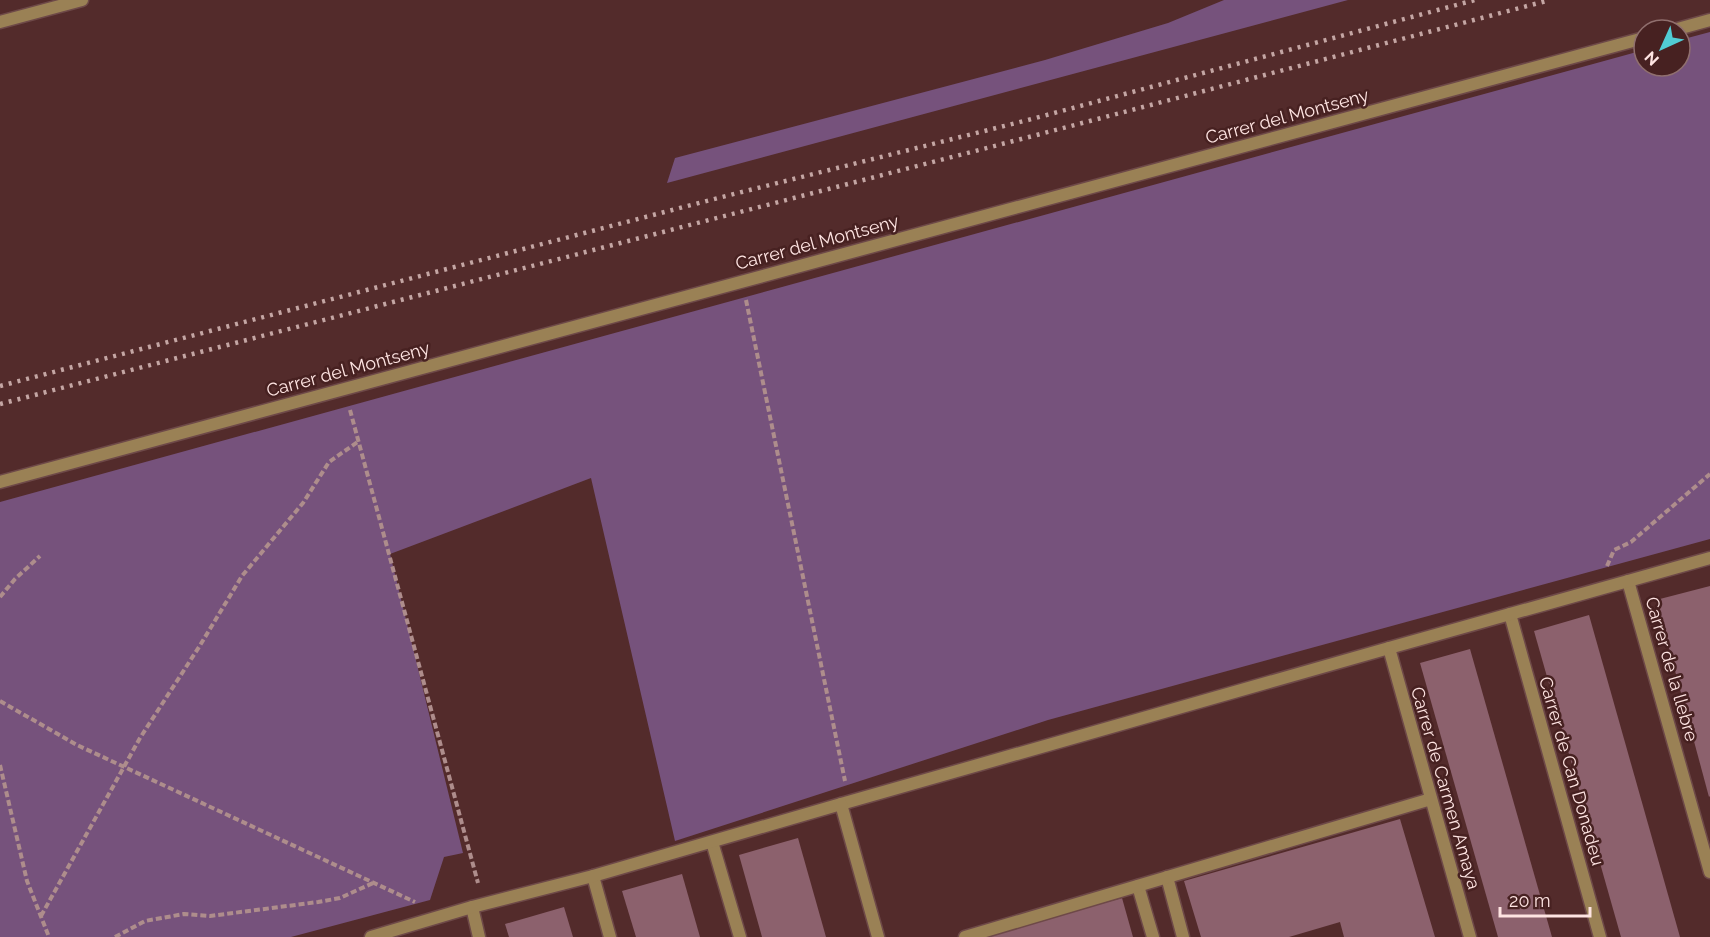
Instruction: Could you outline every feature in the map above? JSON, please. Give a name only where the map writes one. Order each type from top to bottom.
[{"type":"street","points":[[0,21],[82,0]]},
{"type":"street","points":[[1692,25],[1710,20]]},
{"type":"street","name":"Carrer del Montseny","points":[[0,482],[1632,41]]},
{"type":"street","points":[[371,937],[1710,558]]},
{"type":"street","name":"Carrer de la llebre","points":[[1628,581],[1710,872]]},
{"type":"street","name":"Carrer de Can Donadeu","points":[[1510,614],[1600,937]]},
{"type":"street","name":"Carrer de Carmen Amaya","points":[[1389,648],[1470,937]]},
{"type":"street","points":[[965,937],[1431,799]]},
{"type":"street","points":[[845,803],[878,937]]},
{"type":"street","points":[[712,842],[740,937]]},
{"type":"street","points":[[593,876],[610,937]]},
{"type":"street","points":[[1167,877],[1183,937]]},
{"type":"street","points":[[1138,886],[1153,937]]},
{"type":"street","points":[[478,906],[479,937]]},
{"type":"path","points":[[742,281],[845,803]]},
{"type":"path","points":[[344,389],[478,906]]},
{"type":"path","points":[[41,916],[153,716],[243,576],[303,503],[329,462],[359,441]]},
{"type":"path","points":[[1595,591],[1614,550],[1631,542],[1710,474]]},
{"type":"path","points":[[0,597],[15,579],[40,556]]},
{"type":"path","points":[[0,701],[77,744],[443,916]]},
{"type":"path","points":[[0,765],[27,881],[49,937]]},
{"type":"path","points":[[115,937],[145,921],[184,914],[210,916],[318,902],[340,898],[373,883]]},
{"type":"shaded area","points":[[1224,0],[1348,0],[667,183],[675,158],[1045,60],[1168,23]]},
{"type":"shaded area","points":[[1710,32],[1710,539],[1048,720],[675,841],[591,478],[390,554],[463,853],[444,857],[430,900],[291,937],[0,937],[0,502],[1632,53],[1632,78],[1692,78],[1692,37]]},
{"type":"building","points":[[1710,586],[1710,796],[1709,797],[1656,600]]},
{"type":"building","points":[[1589,615],[1680,937],[1621,937],[1534,631]]},
{"type":"building","points":[[1470,649],[1552,937],[1498,937],[1420,663]]},
{"type":"building","points":[[1400,819],[1435,937],[1344,937],[1340,922],[1289,937],[1201,937],[1184,881]]},
{"type":"building","points":[[798,838],[826,937],[762,937],[739,855]]},
{"type":"building","points":[[682,874],[700,937],[636,937],[622,891]]},
{"type":"building","points":[[1122,898],[1133,937],[983,937],[983,936]]},
{"type":"building","points":[[564,907],[573,937],[509,937],[505,924]]},
{"type":"railway","points":[[0,386],[718,198],[1028,120],[1475,0]]},
{"type":"railway","points":[[0,404],[1550,0]]}]
